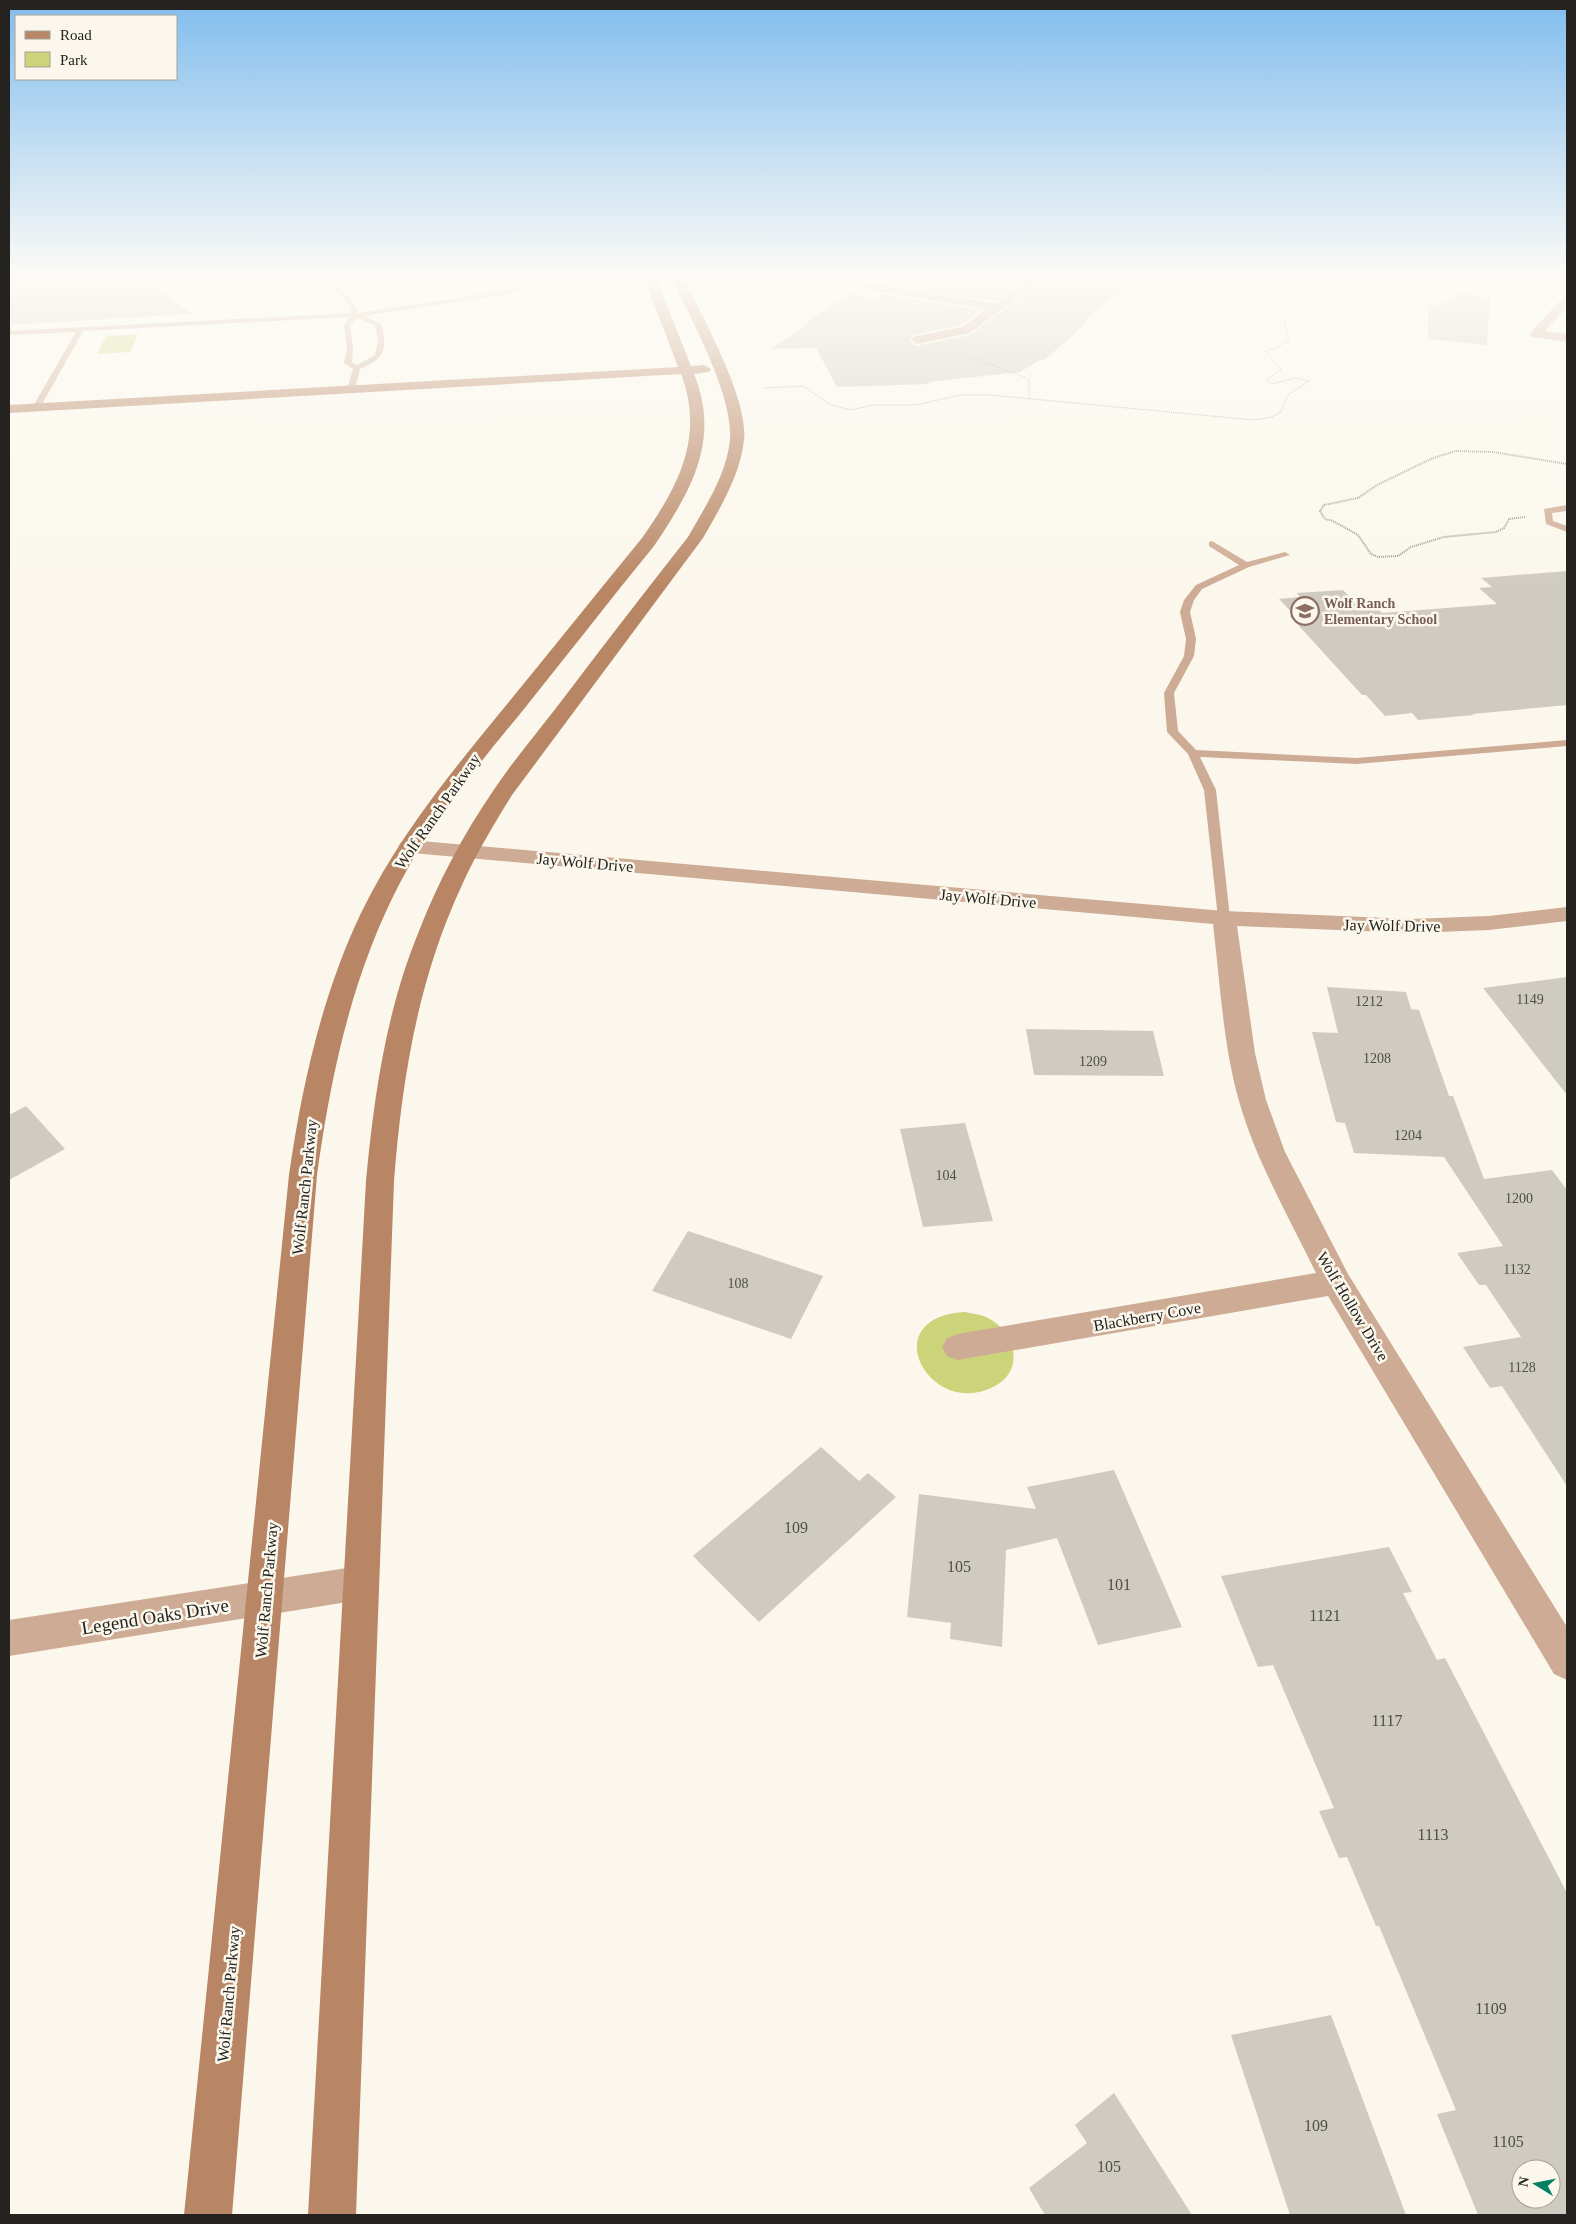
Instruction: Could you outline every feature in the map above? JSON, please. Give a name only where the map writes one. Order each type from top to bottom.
[{"type":"street","points":[[9,409],[479,382]]},
{"type":"street","name":"Wolf Ranch Parkway","points":[[208,2215],[303,1175],[311,1117],[329,1036],[356,957],[390,881],[409,847],[467,765],[648,542],[673,505],[689,475],[694,460],[698,432],[697,405],[690,382]]},
{"type":"street","points":[[332,2215],[380,1181],[388,1090],[402,1021],[428,933],[445,893],[466,852],[502,793],[695,538],[720,494],[731,465],[737,440],[733,403],[724,382]]},
{"type":"street","name":"Jay Wolf Drive","points":[[409,847],[1224,918],[1411,926],[1489,923],[1567,914]]},
{"type":"street","name":"Wolf Hollow Drive","points":[[1224,918],[1242,1053],[1252,1100],[1271,1152],[1336,1282],[1567,1661]]},
{"type":"street","name":"Blackberry Cove","points":[[958,1348],[1336,1282]]},
{"type":"street","name":"Legend Oaks Drive","points":[[9,1638],[360,1583]]},
{"type":"lane","points":[[36,408],[51,382]]},
{"type":"lane","points":[[352,389],[354,382]]},
{"type":"lane","points":[[1567,508],[1547,511],[1548,522],[1567,529]]},
{"type":"lane","points":[[1212,544],[1246,565]]},
{"type":"lane","points":[[1224,918],[1210,790],[1193,753],[1173,732],[1169,692],[1190,656],[1191,639],[1185,612],[1189,600],[1199,587],[1246,565],[1285,554]]},
{"type":"lane","points":[[1193,753],[1357,761],[1567,743]]},
{"type":"path","points":[[1029,398],[1030,382]]},
{"type":"path","points":[[764,388],[803,386],[831,405],[851,410],[873,405],[916,405],[960,395],[990,395],[1254,420],[1278,416],[1286,406],[1288,396],[1309,382]]},
{"type":"path","points":[[1521,517],[1509,520],[1504,529],[1497,531],[1459,535],[1429,541],[1404,549],[1398,556],[1378,557],[1371,554],[1358,534],[1334,521],[1325,520],[1320,511],[1324,505],[1358,498],[1377,485],[1433,458],[1456,451],[1493,452],[1567,464]]},
{"type":"green space","points":[[965,1312],[987,1317],[993,1321],[1007,1336],[1014,1354],[1010,1372],[1004,1380],[995,1386],[971,1393],[950,1390],[933,1379],[921,1364],[917,1347],[922,1331],[937,1318]]},
{"type":"building","points":[[834,382],[930,382],[928,382],[929,384],[837,387]]},
{"type":"building","points":[[1567,571],[1567,705],[1472,714],[1474,715],[1418,720],[1412,713],[1385,716],[1366,695],[1362,695],[1290,616],[1295,616],[1279,599],[1300,597],[1297,593],[1343,590],[1352,599],[1367,598],[1382,613],[1497,604],[1479,588],[1492,587],[1481,578]]},
{"type":"building","points":[[1567,977],[1567,1095],[1483,988]]},
{"type":"building","points":[[1327,987],[1406,992],[1411,1009],[1419,1010],[1449,1096],[1453,1096],[1484,1179],[1552,1170],[1567,1190],[1567,1486],[1502,1386],[1490,1388],[1463,1347],[1521,1337],[1486,1285],[1479,1285],[1457,1253],[1503,1246],[1444,1157],[1354,1153],[1345,1123],[1336,1122],[1312,1032],[1338,1033]]},
{"type":"building","points":[[1026,1029],[1153,1031],[1164,1076],[1034,1075]]},
{"type":"building","points":[[26,1106],[65,1149],[9,1180],[9,1115]]},
{"type":"building","points":[[965,1123],[993,1221],[923,1227],[900,1129]]},
{"type":"building","points":[[688,1231],[823,1276],[791,1339],[652,1291]]},
{"type":"building","points":[[821,1447],[859,1481],[868,1473],[896,1497],[759,1622],[693,1556]]},
{"type":"building","points":[[1114,1470],[1182,1627],[1098,1645],[1057,1538],[1006,1550],[1002,1647],[950,1639],[951,1623],[907,1617],[919,1494],[1036,1509],[1027,1487]]},
{"type":"building","points":[[1389,1547],[1412,1592],[1403,1593],[1437,1660],[1445,1658],[1567,1893],[1567,2215],[1478,2215],[1437,2114],[1456,2110],[1379,1926],[1376,1926],[1347,1857],[1339,1858],[1319,1811],[1334,1808],[1273,1665],[1258,1667],[1221,1576]]},
{"type":"building","points":[[1331,2015],[1406,2215],[1290,2215],[1231,2035]]},
{"type":"building","points":[[1114,2093],[1192,2215],[1045,2215],[1029,2188],[1087,2143],[1075,2125]]},
{"type":"place","name":"Wolf Ranch Elementary School","points":[[1305,611]]}]
